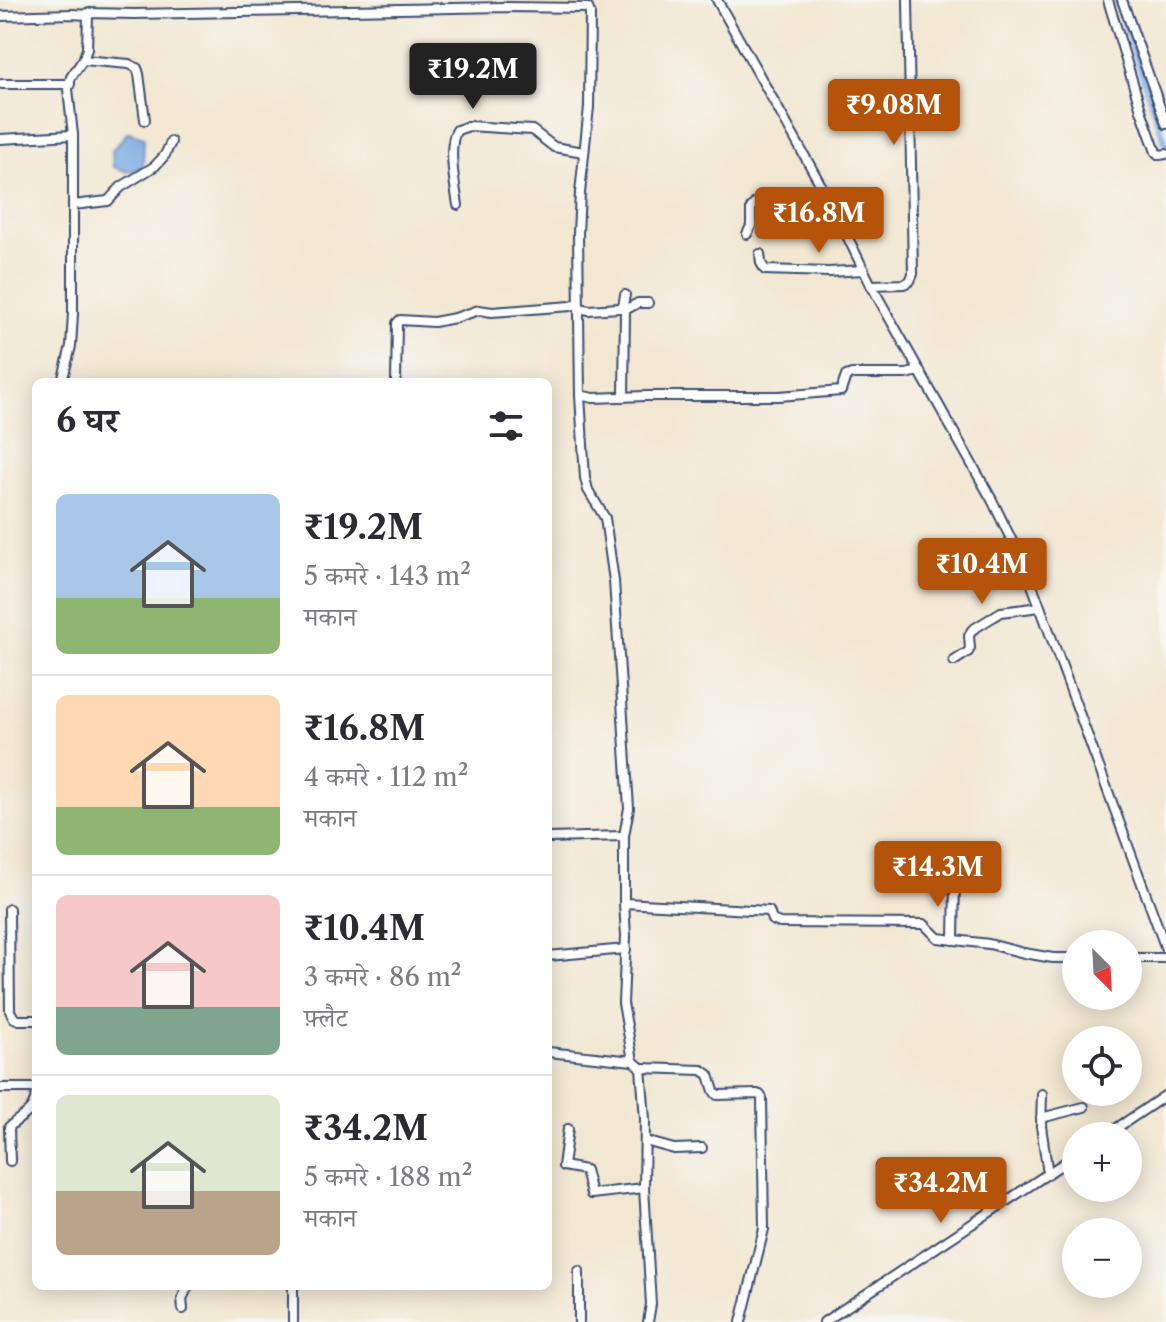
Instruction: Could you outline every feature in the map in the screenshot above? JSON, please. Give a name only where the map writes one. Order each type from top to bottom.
[{"type":"street","points":[[63,378],[72,336],[73,135],[68,89],[71,77],[87,49],[88,0]]},
{"type":"street","points":[[717,0],[831,203],[871,285],[992,500],[1028,574],[1166,949]]},
{"type":"street","points":[[871,285],[904,284],[910,281],[913,274],[908,0]]},
{"type":"street","points":[[1108,0],[1156,152],[1163,154]]},
{"type":"street","points":[[1122,0],[1166,124]]},
{"type":"street","points":[[0,16],[586,4],[590,13],[590,74],[578,233],[580,395],[585,478],[588,490],[605,518],[614,581],[629,808],[624,836],[626,949],[623,1003],[633,1061]]},
{"type":"street","points":[[83,60],[129,64],[137,68],[145,120]]},
{"type":"street","points":[[2,84],[70,84]]},
{"type":"street","points":[[458,205],[453,148],[453,136],[457,130],[469,126],[532,130],[554,147],[584,152]]},
{"type":"street","points":[[0,139],[73,135]]},
{"type":"street","points":[[73,205],[108,201],[121,187],[155,166],[171,142]]},
{"type":"street","points":[[747,234],[751,226],[753,203],[831,203]]},
{"type":"street","points":[[760,254],[765,270],[864,270]]},
{"type":"street","points":[[396,378],[397,323],[400,320],[434,322],[479,310],[492,312],[571,306],[589,310],[619,308],[624,303],[625,295]]},
{"type":"street","points":[[624,397],[625,310],[638,303],[648,303]]},
{"type":"street","points":[[580,395],[593,398],[779,396],[839,391],[843,389],[849,374],[906,374],[920,371]]},
{"type":"street","points":[[954,661],[968,652],[972,630],[1001,612],[1040,607]]},
{"type":"street","points":[[552,838],[624,836]]},
{"type":"street","points":[[954,940],[955,879]]},
{"type":"street","points":[[624,903],[769,911],[772,920],[780,923],[924,924],[938,938],[1062,958]]},
{"type":"street","points":[[9,909],[10,1011],[14,1018],[32,1020]]},
{"type":"street","points":[[552,956],[626,949]]},
{"type":"street","points":[[1142,958],[1166,958]]},
{"type":"street","points":[[552,1052],[633,1061],[641,1068],[702,1070],[709,1075],[717,1095],[760,1095],[764,1229],[741,1322]]},
{"type":"street","points":[[641,1068],[651,1304],[648,1322]]},
{"type":"street","points":[[0,1088],[32,1088]]},
{"type":"street","points":[[1042,1094],[1041,1118],[1048,1174]]},
{"type":"street","points":[[1126,1122],[1166,1095]]},
{"type":"street","points":[[1041,1118],[1084,1107]]},
{"type":"street","points":[[10,1161],[9,1127],[32,1108]]},
{"type":"street","points":[[568,1129],[563,1166],[585,1170],[591,1194],[644,1188]]},
{"type":"street","points":[[645,1141],[674,1149],[702,1148]]},
{"type":"street","points":[[824,1322],[1062,1164]]},
{"type":"street","points":[[579,1271],[579,1322]]},
{"type":"street","points":[[183,1309],[182,1299],[186,1290]]},
{"type":"street","points":[[293,1290],[293,1322]]},
{"type":"water","points":[[128,132],[144,137],[143,167],[128,172],[113,167],[112,150]]},
{"type":"waterway","points":[[1117,0],[1166,145]]}]
